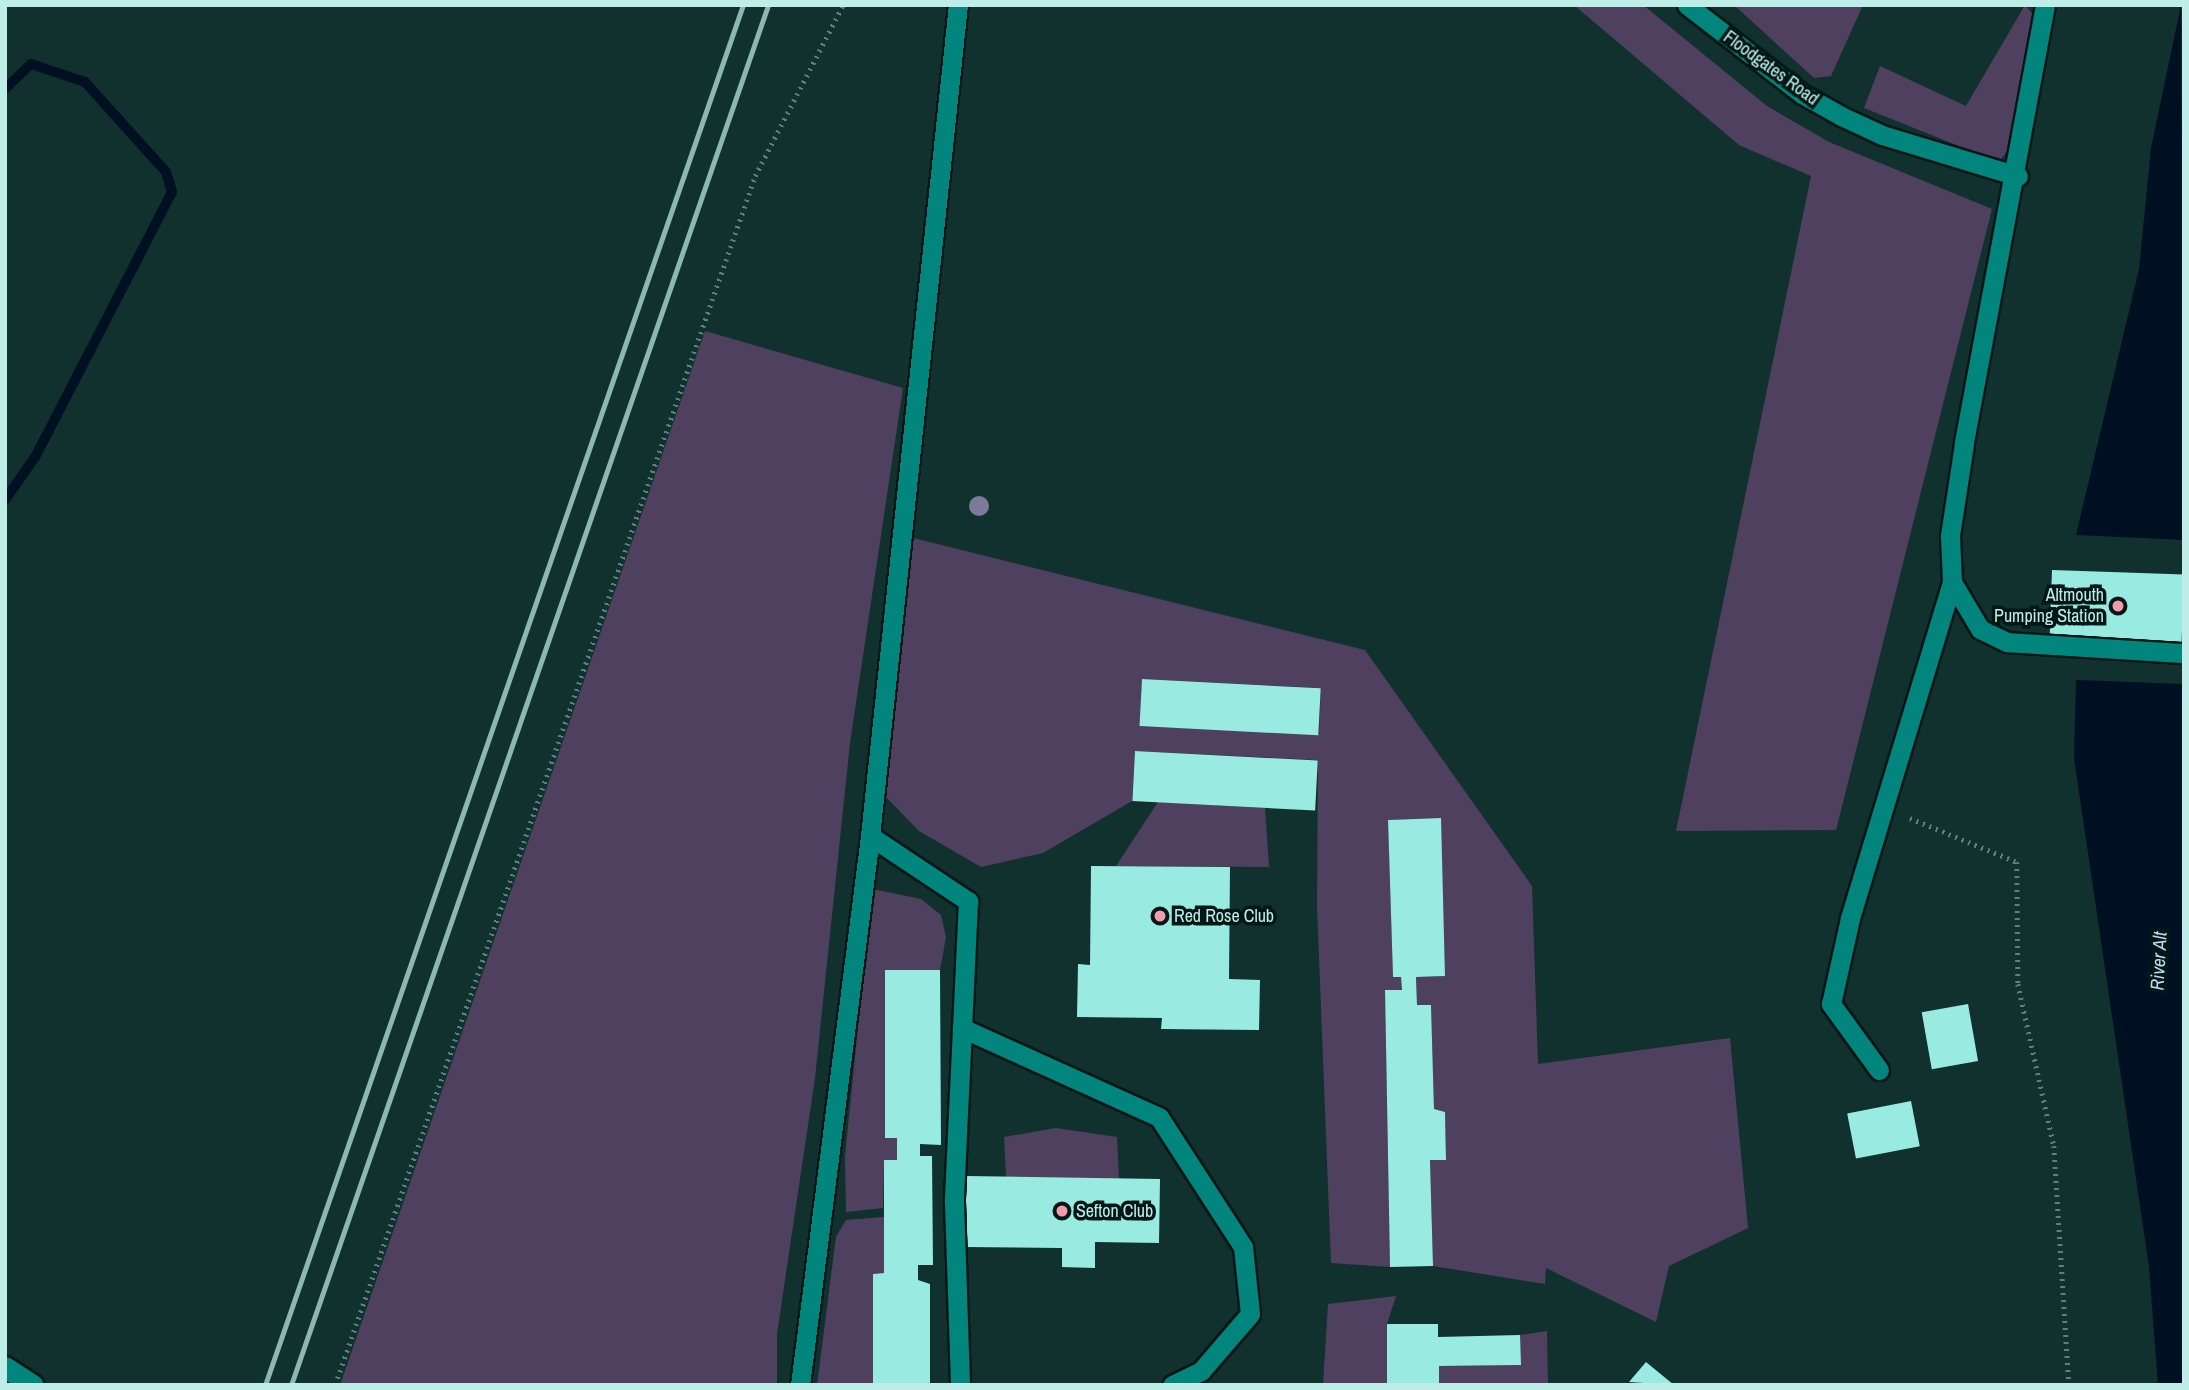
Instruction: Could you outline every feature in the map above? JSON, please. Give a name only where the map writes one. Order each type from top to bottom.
[{"type":"street","points":[[5,1367],[33,1385]]},
{"type":"lane","points":[[800,1385],[870,836],[958,5]]},
{"type":"lane","name":"Floodgates Road","points":[[1687,5],[1802,94],[1841,116],[1882,135],[2018,176]]},
{"type":"lane","points":[[1879,1070],[1831,1004],[1884,807],[1952,582],[1950,536],[1964,444],[2018,176],[2045,5]]},
{"type":"lane","points":[[1952,582],[1980,629],[2007,642],[2046,649],[2184,653]]},
{"type":"lane","points":[[870,836],[968,901],[954,1202],[960,1385]]},
{"type":"lane","points":[[962,1028],[1159,1117],[1243,1247],[1250,1314],[1201,1371],[1172,1385]]},
{"type":"path","points":[[335,1385],[755,176],[843,5]]},
{"type":"path","points":[[1884,807],[2017,862],[2018,984],[2053,1146],[2069,1385]]},
{"type":"shaded area","points":[[1574,5],[1643,5],[1767,106],[1829,142],[1992,209],[1836,830],[1676,831],[1811,176],[1739,145]]},
{"type":"shaded area","points":[[1734,5],[1863,5],[1831,76],[1814,78]]},
{"type":"shaded area","points":[[2025,5],[2038,20],[2019,135],[1999,162],[1864,108],[1880,66],[1966,106]]},
{"type":"shaded area","points":[[705,331],[903,388],[850,743],[815,1078],[777,1334],[777,1385],[340,1385]]},
{"type":"shaded area","points":[[913,538],[1365,650],[1532,886],[1538,1064],[1730,1038],[1748,1228],[1669,1266],[1656,1322],[1546,1268],[1545,1284],[1433,1266],[1430,1160],[1446,1160],[1445,1112],[1434,1109],[1431,1005],[1417,1005],[1416,977],[1445,976],[1440,818],[1388,820],[1393,976],[1401,977],[1402,990],[1385,991],[1390,1267],[1331,1263],[1317,906],[1318,760],[1135,751],[1132,801],[1043,853],[981,867],[919,831],[885,796]],"holes":[[[1142,679],[1321,688],[1319,734],[1140,726]]]},
{"type":"shaded area","points":[[1158,802],[1265,808],[1269,867],[1116,866]]},
{"type":"shaded area","points":[[872,889],[921,899],[941,915],[946,937],[940,970],[885,970],[885,1138],[897,1138],[897,1160],[884,1160],[883,1208],[846,1212],[845,1156]]},
{"type":"shaded area","points":[[1056,1128],[1117,1137],[1119,1179],[1006,1177],[1004,1137]]},
{"type":"shaded area","points":[[884,1217],[884,1273],[873,1274],[873,1385],[817,1385],[836,1237],[846,1220]]},
{"type":"shaded area","points":[[1396,1296],[1387,1324],[1387,1385],[1323,1385],[1328,1304]]},
{"type":"shaded area","points":[[1547,1331],[1548,1385],[1439,1385],[1439,1366],[1520,1365],[1520,1335]]},
{"type":"water","points":[[2181,5],[2184,540],[2076,535],[2139,269],[2151,148]]},
{"type":"water","name":"River Alt","points":[[2076,680],[2184,684],[2184,1385],[2158,1385],[2149,1267],[2074,758]]},
{"type":"building","name":"Altmouth Pumping Station","points":[[2052,570],[2184,575],[2182,643],[2050,638]]},
{"type":"building","points":[[1142,679],[1321,688],[1318,735],[1140,726]]},
{"type":"building","points":[[1135,751],[1318,761],[1315,811],[1132,801]]},
{"type":"building","points":[[1441,818],[1445,976],[1416,977],[1417,1005],[1431,1005],[1434,1109],[1445,1112],[1446,1160],[1430,1160],[1433,1266],[1390,1267],[1385,990],[1402,990],[1401,977],[1393,977],[1388,820]]},
{"type":"building","name":"Red Rose Club","points":[[1091,866],[1230,867],[1229,979],[1260,980],[1259,1030],[1161,1029],[1162,1018],[1077,1017],[1078,964],[1090,965]]},
{"type":"building","points":[[885,970],[940,970],[941,1145],[920,1144],[920,1156],[932,1156],[933,1265],[918,1265],[918,1280],[930,1284],[930,1385],[873,1385],[873,1274],[884,1273],[884,1160],[897,1160],[897,1138],[885,1138]]},
{"type":"building","points":[[1968,1004],[1978,1061],[1932,1069],[1922,1012]]},
{"type":"building","points":[[1911,1101],[1920,1146],[1856,1159],[1847,1113]]},
{"type":"building","name":"Sefton Club","points":[[966,1176],[1160,1179],[1159,1243],[1095,1242],[1095,1268],[1062,1267],[1062,1248],[965,1247]]},
{"type":"building","points":[[1387,1324],[1438,1324],[1438,1337],[1520,1335],[1521,1365],[1439,1366],[1439,1385],[1387,1385]]},
{"type":"building","points":[[1646,1362],[1674,1385],[1629,1382]]},
{"type":"waterway","points":[[5,89],[31,64],[85,82],[166,172],[172,192],[35,457],[5,500]]},
{"type":"railway","points":[[265,1385],[743,5]]},
{"type":"railway","points":[[291,1385],[768,5]]},
{"type":"place","name":"Altmouth Pumping Station","points":[[2118,606]]},
{"type":"place","name":"Red Rose Club","points":[[1160,916]]},
{"type":"place","name":"Sefton Club","points":[[1062,1211]]}]
